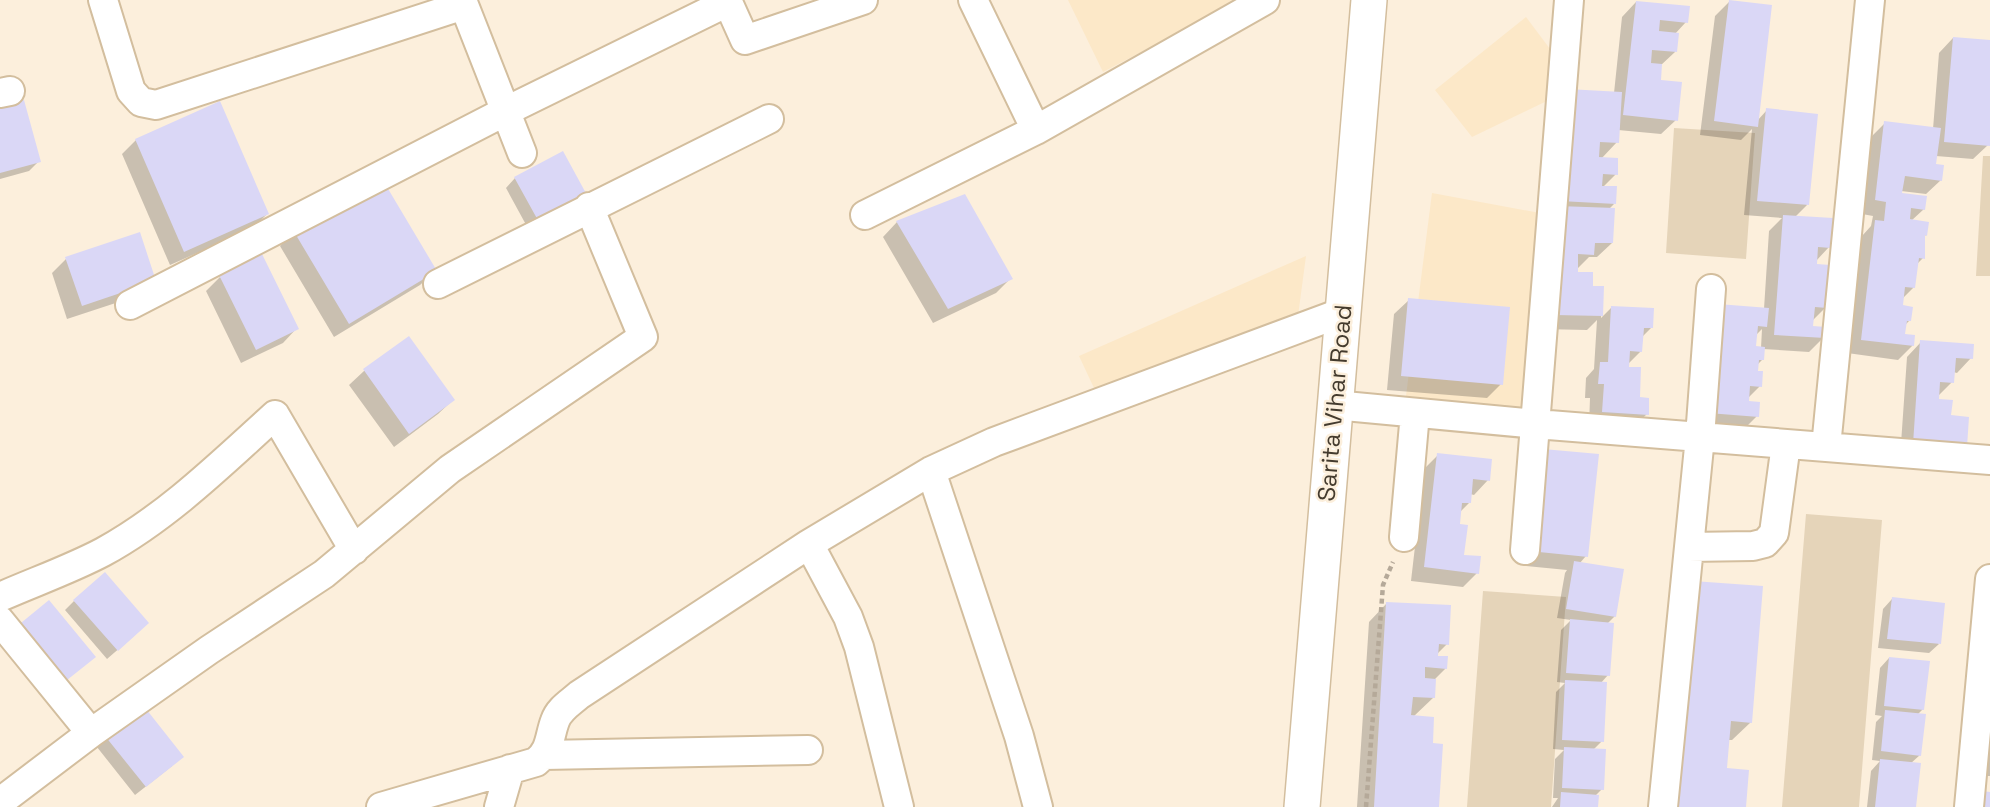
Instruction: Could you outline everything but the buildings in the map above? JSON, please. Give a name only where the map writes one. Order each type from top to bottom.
[{"type":"street","points":[[103,0],[131,91],[141,102],[156,105],[463,2],[522,153]]},
{"type":"street","points":[[130,305],[506,111],[728,1],[745,40],[863,0]]},
{"type":"street","points":[[973,0],[1037,130]]},
{"type":"street","points":[[865,215],[1037,130],[1265,0]]},
{"type":"street","name":"Sarita Vihar Road","points":[[1302,807],[1369,0]]},
{"type":"street","points":[[1525,550],[1569,0]]},
{"type":"street","points":[[1826,447],[1870,0]]},
{"type":"street","points":[[438,284],[769,119]]},
{"type":"street","points":[[0,802],[91,733],[324,574],[450,469],[643,337],[589,207]]},
{"type":"street","points":[[1662,807],[1700,437],[1711,289]]},
{"type":"street","points":[[381,807],[536,762],[544,755],[551,742],[554,722],[560,711],[579,695],[808,544],[931,471],[994,442],[1343,313]]},
{"type":"street","points":[[1334,405],[1536,425],[1990,460]]},
{"type":"street","points":[[1404,537],[1415,413]]},
{"type":"street","points":[[0,597],[103,552],[148,524],[206,477],[275,415],[355,550]]},
{"type":"street","points":[[1689,547],[1753,546],[1765,543],[1774,533],[1786,444]]},
{"type":"street","points":[[931,471],[1019,736],[1038,807]]},
{"type":"street","points":[[808,544],[848,617],[859,647],[899,807]]},
{"type":"street","points":[[1969,807],[1990,579]]},
{"type":"street","points":[[0,621],[91,733]]},
{"type":"street","points":[[544,755],[808,750]]},
{"type":"street","points":[[499,807],[510,769]]},
{"type":"path","points":[[1366,807],[1383,585],[1404,537]]},
{"type":"shaded area","points":[[1068,0],[1241,0],[1103,72]]},
{"type":"shaded area","points":[[1526,17],[1556,57],[1551,99],[1472,137],[1435,90]]},
{"type":"shaded area","points":[[1674,128],[1755,133],[1746,259],[1666,253]]},
{"type":"shaded area","points":[[1983,156],[1990,156],[1990,276],[1976,276]]},
{"type":"shaded area","points":[[1432,193],[1540,213],[1527,408],[1406,396]]},
{"type":"shaded area","points":[[1306,256],[1298,316],[1094,388],[1079,356]]},
{"type":"shaded area","points":[[1806,514],[1882,520],[1859,807],[1782,807]]},
{"type":"shaded area","points":[[1483,591],[1566,597],[1551,807],[1467,807]]}]
